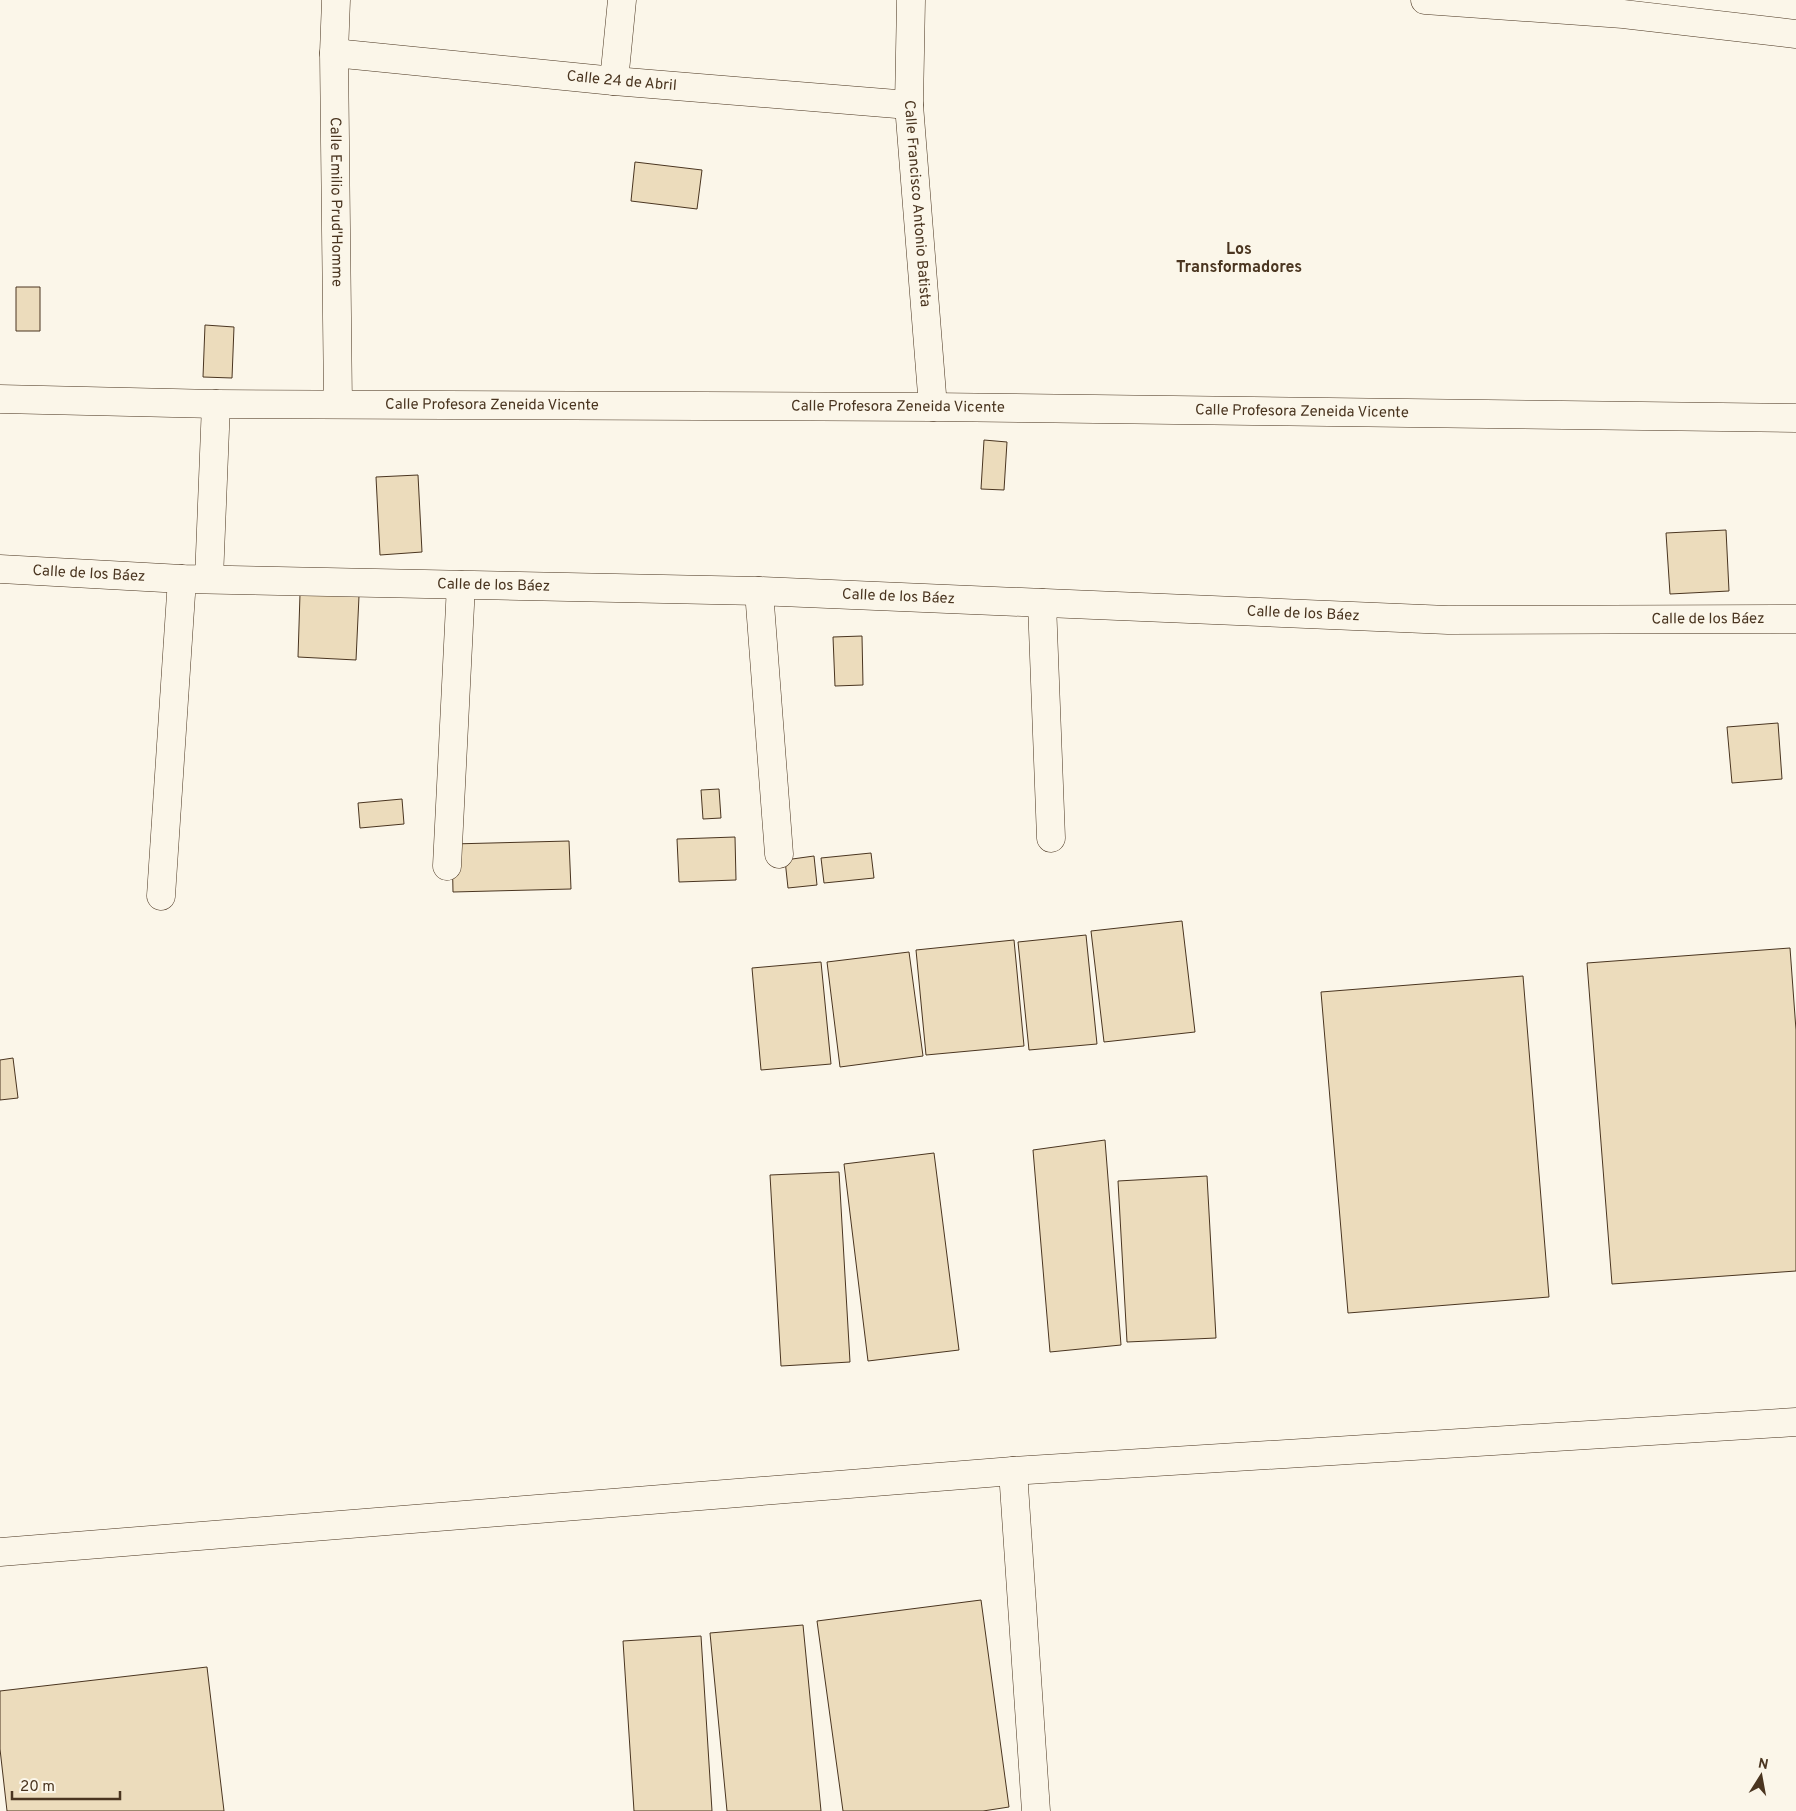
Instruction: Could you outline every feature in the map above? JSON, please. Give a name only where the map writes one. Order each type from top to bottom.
[{"type":"street","name":"Calle Emilio Prud'Homme","points":[[336,0],[334,53],[338,404]]},
{"type":"street","points":[[614,81],[622,0]]},
{"type":"street","name":"Calle Francisco Antonio Batista","points":[[911,0],[909,105],[933,407]]},
{"type":"street","points":[[1425,0],[1624,7],[1796,34]]},
{"type":"street","name":"Calle 24 de Abril","points":[[334,53],[614,81],[909,105]]},
{"type":"street","name":"Calle Profesora Zeneida Vicente","points":[[0,399],[216,404],[933,407],[1796,418]]},
{"type":"street","points":[[209,579],[216,404]]},
{"type":"street","name":"Calle de los Báez","points":[[0,568],[182,579],[759,591],[1448,620],[1796,619]]},
{"type":"street","points":[[160,896],[182,579]]},
{"type":"street","points":[[447,866],[461,585]]},
{"type":"street","points":[[759,591],[779,854]]},
{"type":"street","points":[[1042,603],[1051,838]]},
{"type":"street","points":[[0,1552],[1013,1471],[1796,1422]]},
{"type":"street","points":[[1013,1471],[1036,1811]]},
{"type":"building","points":[[635,162],[702,170],[697,209],[631,201]]},
{"type":"building","points":[[16,287],[40,287],[40,331],[16,331]]},
{"type":"building","points":[[205,325],[234,327],[232,378],[203,377]]},
{"type":"building","points":[[984,440],[1007,442],[1004,490],[981,489]]},
{"type":"building","points":[[418,475],[422,552],[380,555],[376,477]]},
{"type":"building","points":[[1726,530],[1729,591],[1670,594],[1666,533]]},
{"type":"building","points":[[300,594],[359,596],[356,660],[298,657]]},
{"type":"building","points":[[862,636],[863,685],[835,686],[833,637]]},
{"type":"building","points":[[1778,723],[1782,779],[1732,783],[1727,727]]},
{"type":"building","points":[[719,789],[721,818],[703,819],[701,790]]},
{"type":"building","points":[[402,799],[404,824],[360,828],[358,803]]},
{"type":"building","points":[[735,837],[736,880],[679,882],[677,839]]},
{"type":"building","points":[[569,841],[571,889],[453,892],[452,844]]},
{"type":"building","points":[[871,853],[874,878],[824,883],[821,858]]},
{"type":"building","points":[[814,856],[817,885],[788,888],[785,860]]},
{"type":"building","points":[[1182,921],[1195,1032],[1104,1042],[1091,931]]},
{"type":"building","points":[[1086,935],[1097,1044],[1029,1050],[1018,942]]},
{"type":"building","points":[[1014,940],[1024,1046],[926,1055],[916,950]]},
{"type":"building","points":[[1790,948],[1796,1030],[1796,1271],[1612,1284],[1587,963]]},
{"type":"building","points":[[909,952],[923,1056],[840,1067],[827,962]]},
{"type":"building","points":[[821,962],[831,1064],[761,1070],[752,968]]},
{"type":"building","points":[[1523,976],[1549,1297],[1348,1313],[1321,992]]},
{"type":"building","points":[[13,1058],[18,1098],[0,1100],[0,1060]]},
{"type":"building","points":[[1105,1140],[1121,1345],[1050,1352],[1033,1150]]},
{"type":"building","points":[[934,1153],[959,1350],[868,1361],[844,1164]]},
{"type":"building","points":[[839,1172],[850,1362],[781,1366],[770,1175]]},
{"type":"building","points":[[1207,1176],[1216,1338],[1127,1342],[1118,1181]]},
{"type":"building","points":[[981,1600],[1009,1807],[983,1811],[843,1811],[817,1621]]},
{"type":"building","points":[[803,1625],[821,1811],[727,1811],[710,1633]]},
{"type":"building","points":[[701,1636],[712,1811],[634,1811],[623,1641]]},
{"type":"building","points":[[207,1667],[224,1811],[7,1811],[0,1749],[0,1691]]},
{"type":"district","name":"Los Transformadores","points":[[1239,259]]}]
